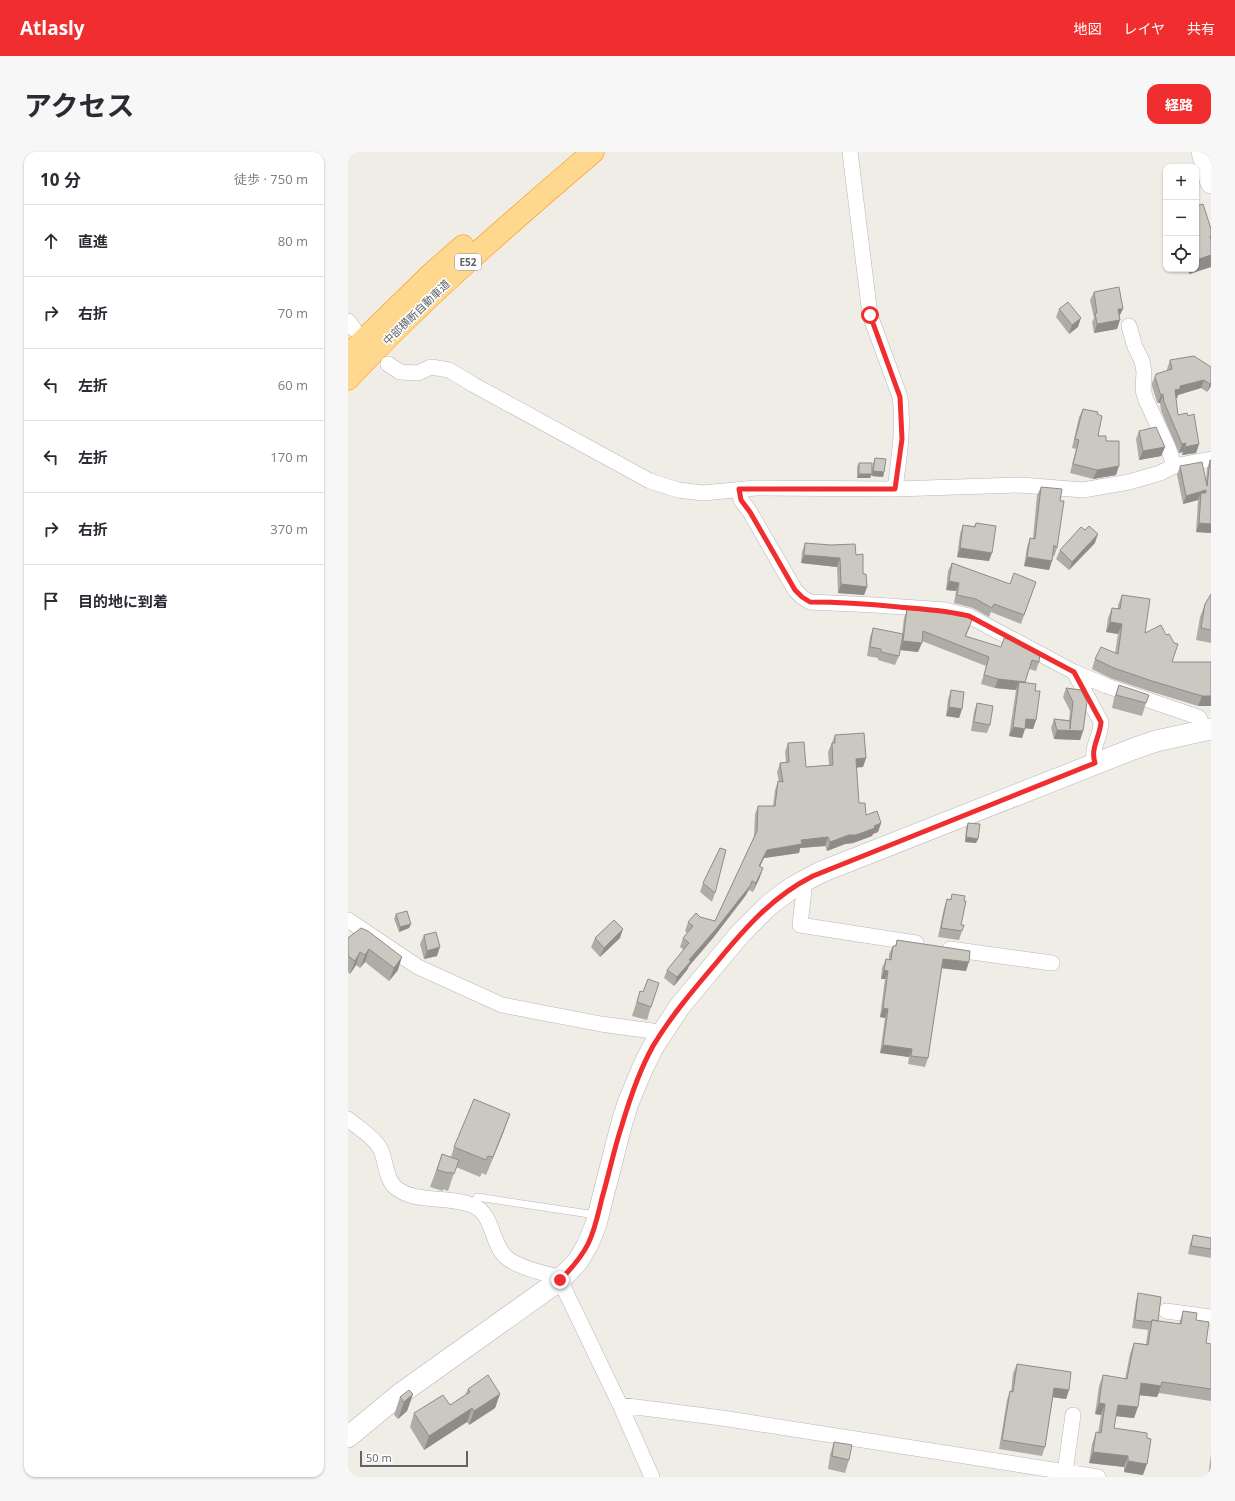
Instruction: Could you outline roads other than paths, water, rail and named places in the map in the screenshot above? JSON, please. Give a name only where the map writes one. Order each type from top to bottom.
[{"type":"highway","name":"中部横断自動車道","points":[[348,355],[436,270],[523,194],[576,152]]},
{"type":"highway","name":"中部横断自動車道","points":[[348,378],[440,287],[532,204],[593,152]]},
{"type":"main road","points":[[1202,152],[1211,183]]},
{"type":"main road","points":[[348,1437],[400,1394],[560,1280],[578,1261],[588,1244],[598,1215],[628,1103],[642,1067],[660,1034],[680,1006],[740,934],[769,904],[802,881],[845,862],[1095,763],[1156,741],[1207,729]]},
{"type":"street","points":[[850,152],[870,315],[900,397],[902,439],[895,489]]},
{"type":"street","points":[[1129,326],[1135,347],[1142,361],[1144,372],[1143,390],[1168,447],[1174,466]]},
{"type":"street","points":[[388,364],[400,372],[418,373],[431,367],[449,370],[650,481],[678,490],[704,493],[739,489],[895,489],[1021,485],[1083,490],[1129,482],[1160,473],[1174,466],[1211,459]]},
{"type":"street","points":[[739,489],[741,500],[750,512],[795,590],[810,602],[945,610],[964,615],[1074,672],[1107,686],[1198,717],[1207,729]]},
{"type":"street","points":[[1074,672],[1101,722],[1101,728],[1094,748],[1093,756],[1095,763]]},
{"type":"street","points":[[802,881],[804,890],[800,925],[1052,963]]},
{"type":"street","points":[[348,920],[418,967],[502,1005],[601,1024],[652,1031],[660,1034]]},
{"type":"street","points":[[348,1120],[379,1146],[393,1186],[402,1192],[413,1196],[463,1202],[474,1206],[482,1212],[506,1258],[515,1263],[555,1276],[560,1280],[652,1477]]},
{"type":"street","points":[[1166,1310],[1211,1317]]},
{"type":"street","points":[[620,1406],[722,1418],[1098,1477]]},
{"type":"street","points":[[1065,1472],[1073,1415]]},
{"type":"lane","points":[[474,1206],[477,1197],[598,1215]]}]
